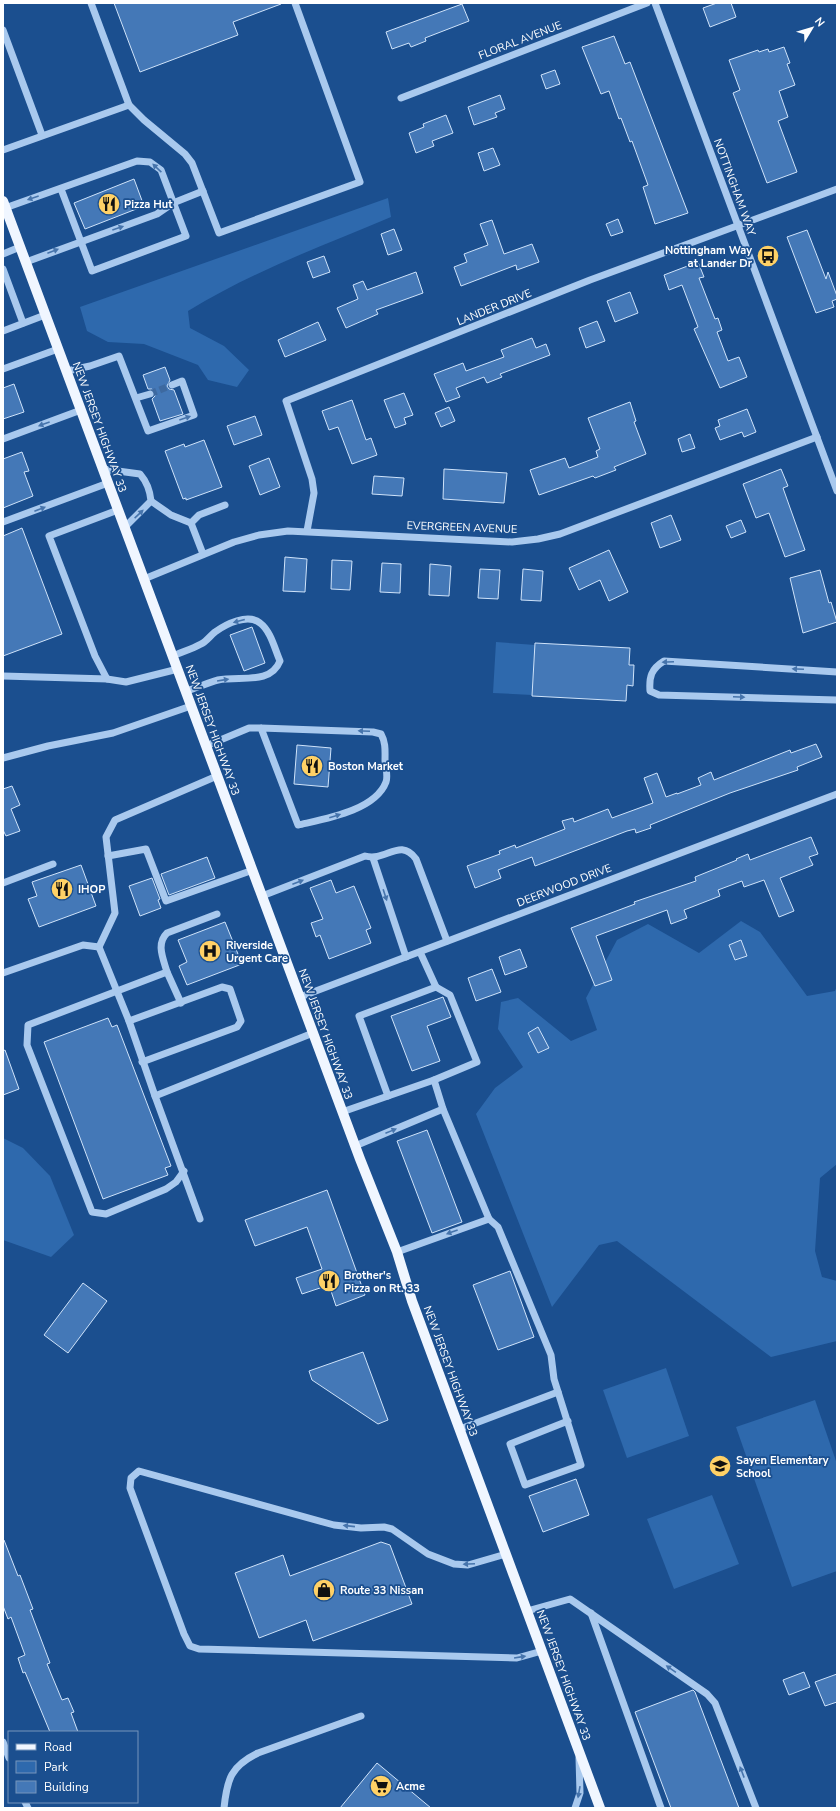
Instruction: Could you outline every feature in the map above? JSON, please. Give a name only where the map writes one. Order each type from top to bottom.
[{"type":"main road","name":"NEW JERSEY HIGHWAY 33","points":[[4,204],[342,1112],[398,1252],[412,1301],[600,1808]]},
{"type":"street","points":[[91,3],[129,105],[144,120],[185,154],[192,163],[219,233],[360,182],[295,3]]},
{"type":"street","name":"FLORAL AVENUE","points":[[401,98],[647,3]]},
{"type":"street","name":"NOTTINGHAM WAY","points":[[655,3],[837,491]]},
{"type":"street","points":[[3,30],[42,135]]},
{"type":"street","points":[[3,150],[129,105]]},
{"type":"street","points":[[4,204],[61,189],[137,161],[150,162],[161,170],[186,236],[92,271],[61,189]]},
{"type":"street","name":"LANDER DRIVE","points":[[307,531],[314,494],[312,479],[286,401],[590,280],[837,189]]},
{"type":"street","points":[[26,262],[157,214],[173,203],[203,190]]},
{"type":"street","points":[[3,254],[20,247]]},
{"type":"street","points":[[3,268],[24,323]]},
{"type":"street","points":[[3,331],[45,315]]},
{"type":"street","points":[[3,369],[58,349]]},
{"type":"street","points":[[66,371],[90,366],[119,356],[148,431],[194,415],[182,381],[172,385]]},
{"type":"street","points":[[136,398],[150,394]]},
{"type":"street","points":[[3,439],[81,410]]},
{"type":"street","name":"EVERGREEN AVENUE","points":[[144,578],[234,542],[259,535],[288,531],[512,542],[538,539],[560,534],[817,437]]},
{"type":"street","points":[[103,469],[140,474],[151,493],[151,501],[125,527]]},
{"type":"street","points":[[3,522],[108,483]]},
{"type":"street","points":[[151,501],[171,515],[192,524],[203,554]]},
{"type":"street","points":[[192,524],[200,515],[225,505]]},
{"type":"street","points":[[108,679],[95,656],[50,536],[118,510]]},
{"type":"street","points":[[173,656],[203,644],[215,632],[226,626],[239,620],[253,619],[261,624],[268,632],[280,661],[273,671],[256,678],[219,680],[186,691]]},
{"type":"street","points":[[837,672],[664,661],[658,665],[649,677],[650,692],[659,695],[837,700]]},
{"type":"street","points":[[3,676],[108,679],[126,682],[178,669]]},
{"type":"street","points":[[3,758],[48,746],[113,733],[191,706]]},
{"type":"street","points":[[206,746],[249,728],[261,728],[373,732],[381,734],[384,740],[386,782],[376,796],[355,810],[330,818],[298,825],[261,728]]},
{"type":"street","points":[[200,1219],[184,1171],[142,1062],[129,1022],[99,948],[115,914],[106,837],[115,820],[217,776]]},
{"type":"street","name":"DEERWOOD DRIVE","points":[[300,997],[837,794]]},
{"type":"street","points":[[108,856],[146,849],[166,901],[253,870]]},
{"type":"street","points":[[262,896],[365,856],[373,858],[403,849],[408,850],[416,859],[447,941]]},
{"type":"street","points":[[373,858],[406,957]]},
{"type":"street","points":[[3,883],[53,864]]},
{"type":"street","points":[[181,1003],[167,972],[160,947],[161,939],[167,933],[217,914]]},
{"type":"street","points":[[3,973],[82,945],[99,948]]},
{"type":"street","points":[[342,1112],[434,1080],[477,1062],[450,995],[436,987],[420,952]]},
{"type":"street","points":[[167,972],[28,1025],[27,1045],[92,1212],[106,1214],[166,1189],[176,1182],[184,1171]]},
{"type":"street","points":[[129,1022],[222,987],[230,989],[241,1021],[237,1027],[142,1062]]},
{"type":"street","points":[[388,1096],[359,1016],[436,987]]},
{"type":"street","points":[[155,1096],[313,1033]]},
{"type":"street","points":[[434,1080],[443,1109],[489,1219],[498,1227],[551,1355],[554,1379],[568,1421],[581,1465],[525,1485],[510,1444],[568,1421]]},
{"type":"street","points":[[355,1146],[443,1109]]},
{"type":"street","points":[[398,1252],[489,1219]]},
{"type":"street","points":[[460,1429],[558,1392]]},
{"type":"street","points":[[506,1554],[468,1565],[454,1564],[428,1554],[392,1529],[384,1527],[361,1528],[334,1525],[139,1471],[131,1478],[130,1488],[184,1634],[190,1646],[199,1649],[518,1658],[542,1652]]},
{"type":"street","points":[[527,1611],[570,1599],[707,1694],[715,1703],[756,1808]]},
{"type":"street","points":[[591,1613],[661,1808]]},
{"type":"street","points":[[224,1808],[229,1780],[235,1768],[246,1759],[258,1753],[361,1716]]},
{"type":"street","points":[[3,1742],[8,1755]]},
{"type":"street","points":[[575,1808],[580,1792],[578,1748]]},
{"type":"green space","points":[[388,198],[391,217],[262,272],[188,311],[190,328],[224,346],[249,370],[237,387],[208,380],[198,365],[144,344],[108,342],[87,331],[80,307]]},
{"type":"green space","points":[[496,642],[535,645],[532,695],[493,693]]},
{"type":"green space","points":[[741,921],[760,932],[807,996],[835,991],[837,986],[837,1164],[820,1178],[815,1251],[822,1277],[837,1281],[837,1341],[771,1357],[617,1241],[599,1245],[552,1307],[476,1114],[495,1088],[523,1067],[498,1029],[501,1002],[518,998],[571,1041],[597,1030],[586,998],[617,940],[648,924],[699,953]]},
{"type":"green space","points":[[3,1138],[23,1148],[50,1176],[74,1235],[51,1257],[3,1240]]},
{"type":"green space","points":[[666,1368],[689,1436],[627,1458],[603,1390]]},
{"type":"green space","points":[[815,1400],[837,1464],[837,1571],[792,1587],[736,1427]]},
{"type":"green space","points":[[712,1495],[739,1564],[674,1589],[647,1519]]},
{"type":"building","points":[[114,3],[281,4],[233,22],[238,35],[140,72]]},
{"type":"building","points":[[717,3],[731,3],[736,17],[710,27],[703,8]]},
{"type":"building","points":[[462,4],[469,21],[425,38],[426,41],[411,47],[409,43],[392,49],[386,32]]},
{"type":"building","points":[[614,36],[625,64],[630,62],[688,213],[655,224],[643,187],[648,185],[632,141],[630,142],[621,118],[619,119],[609,91],[601,94],[582,47]]},
{"type":"building","points":[[784,47],[790,63],[787,64],[795,85],[779,91],[788,117],[778,121],[797,172],[767,183],[733,93],[740,90],[729,60],[758,50],[759,52],[768,49],[769,52]]},
{"type":"building","points":[[555,70],[560,84],[546,89],[541,75]]},
{"type":"building","points":[[500,95],[505,109],[495,113],[497,117],[474,125],[468,107]]},
{"type":"building","points":[[446,115],[453,133],[432,141],[434,146],[416,153],[409,133],[424,127],[423,124]]},
{"type":"building","points":[[493,148],[500,165],[484,171],[478,153]]},
{"type":"building","name":"Pizza Hut","points":[[134,179],[144,206],[85,229],[74,203]]},
{"type":"building","points":[[618,219],[623,232],[611,236],[606,224]]},
{"type":"building","points":[[492,220],[504,254],[532,244],[539,262],[517,270],[516,265],[461,286],[454,267],[467,262],[464,254],[488,245],[480,224]]},
{"type":"building","points":[[394,229],[402,250],[388,255],[381,234]]},
{"type":"building","points":[[807,230],[826,279],[828,272],[837,296],[837,299],[832,301],[834,307],[816,313],[787,237]]},
{"type":"building","points":[[324,256],[330,272],[313,278],[307,262]]},
{"type":"building","points":[[698,262],[704,277],[699,278],[715,319],[718,318],[722,330],[717,332],[728,361],[739,357],[747,377],[720,388],[694,329],[698,327],[682,285],[669,290],[664,275]]},
{"type":"building","points":[[416,272],[423,293],[376,310],[378,314],[346,328],[337,308],[358,299],[353,285],[363,281],[367,290]]},
{"type":"building","points":[[630,292],[638,313],[615,322],[607,301]]},
{"type":"building","points":[[597,321],[605,341],[586,348],[579,328]]},
{"type":"building","points":[[318,322],[326,340],[285,357],[278,340]]},
{"type":"building","points":[[532,338],[536,348],[546,344],[550,355],[500,374],[502,377],[487,383],[484,377],[456,388],[460,397],[446,402],[434,374],[463,363],[466,371],[504,357],[501,350]]},
{"type":"building","points":[[165,367],[170,380],[167,386],[169,389],[174,390],[183,414],[160,421],[152,399],[155,396],[155,392],[152,389],[148,389],[143,375]]},
{"type":"building","points":[[14,384],[24,412],[3,419],[3,388]]},
{"type":"building","points":[[404,393],[413,415],[404,418],[406,424],[395,428],[384,400]]},
{"type":"building","points":[[352,400],[366,440],[371,438],[377,455],[352,464],[338,427],[329,430],[322,411]]},
{"type":"building","points":[[630,402],[636,421],[634,422],[646,454],[614,467],[616,470],[595,478],[593,476],[539,495],[530,470],[565,458],[569,468],[598,457],[596,451],[600,449],[588,418]]},
{"type":"building","points":[[449,407],[455,421],[441,427],[435,413]]},
{"type":"building","points":[[747,409],[756,432],[744,437],[742,432],[720,440],[715,428],[720,426],[718,420]]},
{"type":"building","points":[[255,416],[262,435],[234,445],[227,426]]},
{"type":"building","points":[[690,434],[695,448],[682,452],[678,439]]},
{"type":"building","points":[[204,440],[222,487],[186,500],[186,498],[183,499],[165,451],[184,444],[185,447]]},
{"type":"building","points":[[22,452],[29,471],[24,472],[33,496],[3,508],[3,459]]},
{"type":"building","points":[[269,458],[280,487],[260,495],[249,466]]},
{"type":"building","points":[[444,469],[507,473],[504,503],[443,499]]},
{"type":"building","points":[[781,469],[788,486],[783,488],[805,550],[785,557],[769,513],[756,518],[743,484]]},
{"type":"building","points":[[374,476],[404,478],[402,496],[372,494]]},
{"type":"building","points":[[671,515],[681,540],[660,548],[651,523]]},
{"type":"building","points":[[741,520],[746,532],[731,538],[726,526]]},
{"type":"building","points":[[22,528],[62,634],[3,656],[3,536]]},
{"type":"building","points":[[609,550],[628,592],[609,601],[600,580],[579,590],[569,568]]},
{"type":"building","points":[[285,557],[307,559],[305,592],[283,591]]},
{"type":"building","points":[[332,560],[352,561],[350,590],[331,589]]},
{"type":"building","points":[[382,563],[401,564],[400,593],[380,592]]},
{"type":"building","points":[[430,564],[451,566],[449,596],[429,595]]},
{"type":"building","points":[[480,569],[500,570],[498,599],[478,598]]},
{"type":"building","points":[[523,569],[543,571],[541,601],[521,600]]},
{"type":"building","points":[[820,570],[829,603],[831,602],[837,622],[803,633],[790,578]]},
{"type":"building","points":[[252,627],[265,663],[244,671],[230,635]]},
{"type":"building","points":[[535,643],[630,648],[629,665],[634,665],[633,686],[627,685],[626,701],[532,696]]},
{"type":"building","points":[[816,744],[822,757],[797,767],[798,770],[730,793],[650,825],[651,828],[636,833],[635,829],[627,831],[535,866],[532,857],[498,870],[501,878],[475,888],[467,866],[500,854],[499,851],[515,845],[516,848],[565,829],[562,821],[573,818],[574,822],[608,809],[612,818],[653,803],[644,778],[657,773],[666,797],[701,785],[698,778],[711,772],[714,780],[790,750],[791,753]]},
{"type":"building","name":"Boston Market","points":[[297,745],[331,748],[328,787],[294,784]]},
{"type":"building","points":[[12,786],[20,805],[11,809],[20,831],[6,836],[3,830],[3,789]]},
{"type":"building","points":[[811,837],[818,854],[809,857],[813,865],[780,878],[794,911],[779,917],[764,880],[744,887],[742,881],[718,890],[720,896],[684,910],[687,918],[671,924],[667,910],[596,936],[612,980],[595,986],[571,928],[635,904],[634,902],[696,881],[695,877],[748,854],[750,860]]},
{"type":"building","points":[[207,857],[215,878],[169,895],[161,874]]},
{"type":"building","name":"IHOP","points":[[81,865],[96,906],[39,927],[28,899],[37,896],[32,882]]},
{"type":"building","points":[[152,878],[160,899],[158,900],[161,908],[140,916],[129,886]]},
{"type":"building","points":[[331,880],[336,893],[354,886],[371,928],[366,930],[371,943],[329,959],[320,935],[316,937],[311,923],[323,919],[310,888]]},
{"type":"building","name":"Riverside Urgent Care","points":[[225,922],[242,964],[187,985],[179,966],[187,962],[178,940]]},
{"type":"building","points":[[741,940],[747,956],[735,960],[729,945]]},
{"type":"building","points":[[520,949],[527,967],[505,975],[499,957]]},
{"type":"building","points":[[492,969],[501,992],[476,1001],[468,978]]},
{"type":"building","points":[[443,997],[451,1017],[427,1026],[440,1061],[412,1071],[391,1016]]},
{"type":"building","points":[[108,1018],[112,1027],[117,1025],[171,1166],[165,1168],[168,1175],[103,1199],[44,1042]]},
{"type":"building","points":[[538,1027],[549,1048],[538,1053],[528,1033]]},
{"type":"building","points":[[5,1050],[19,1089],[3,1095],[3,1051]]},
{"type":"building","points":[[427,1130],[462,1222],[432,1233],[397,1141]]},
{"type":"building","points":[[327,1190],[365,1295],[336,1306],[329,1285],[302,1294],[296,1278],[322,1269],[307,1227],[255,1246],[245,1220]]},
{"type":"building","points":[[510,1271],[534,1337],[498,1350],[473,1285]]},
{"type":"building","points":[[83,1283],[107,1301],[68,1353],[44,1335]]},
{"type":"building","points":[[363,1352],[388,1420],[378,1424],[312,1380],[309,1371]]},
{"type":"building","points":[[576,1479],[589,1515],[543,1532],[529,1496]]},
{"type":"building","points":[[4,1540],[33,1609],[30,1610],[50,1663],[47,1664],[62,1700],[68,1698],[74,1712],[71,1713],[78,1731],[50,1731],[25,1672],[23,1673],[18,1658],[25,1655],[11,1617],[8,1619],[3,1606]]},
{"type":"building","name":"Route 33 Nissan","points":[[381,1542],[390,1545],[412,1604],[313,1641],[306,1620],[259,1638],[235,1573],[283,1555],[290,1576]]},
{"type":"building","points":[[804,1672],[810,1687],[789,1695],[783,1680]]},
{"type":"building","points":[[837,1674],[837,1702],[825,1706],[815,1682]]},
{"type":"building","points":[[693,1690],[739,1808],[671,1808],[635,1712]]},
{"type":"building","name":"Acme","points":[[377,1763],[431,1808],[340,1808]]},
{"type":"tunnel","points":[[150,394],[172,385]]},
{"type":"place","name":"Pizza Hut","points":[[109,204]]},
{"type":"place","name":"Nottingham Way at Lander Dr","points":[[768,256]]},
{"type":"place","name":"Boston Market","points":[[312,766]]},
{"type":"place","name":"IHOP","points":[[62,889]]},
{"type":"place","name":"Riverside Urgent Care","points":[[210,951]]},
{"type":"place","name":"Brother's Pizza on Rt. 33","points":[[329,1281]]},
{"type":"place","name":"Sayen Elementary School","points":[[720,1466]]},
{"type":"place","name":"Route 33 Nissan","points":[[324,1590]]},
{"type":"place","name":"Acme","points":[[381,1786]]}]
